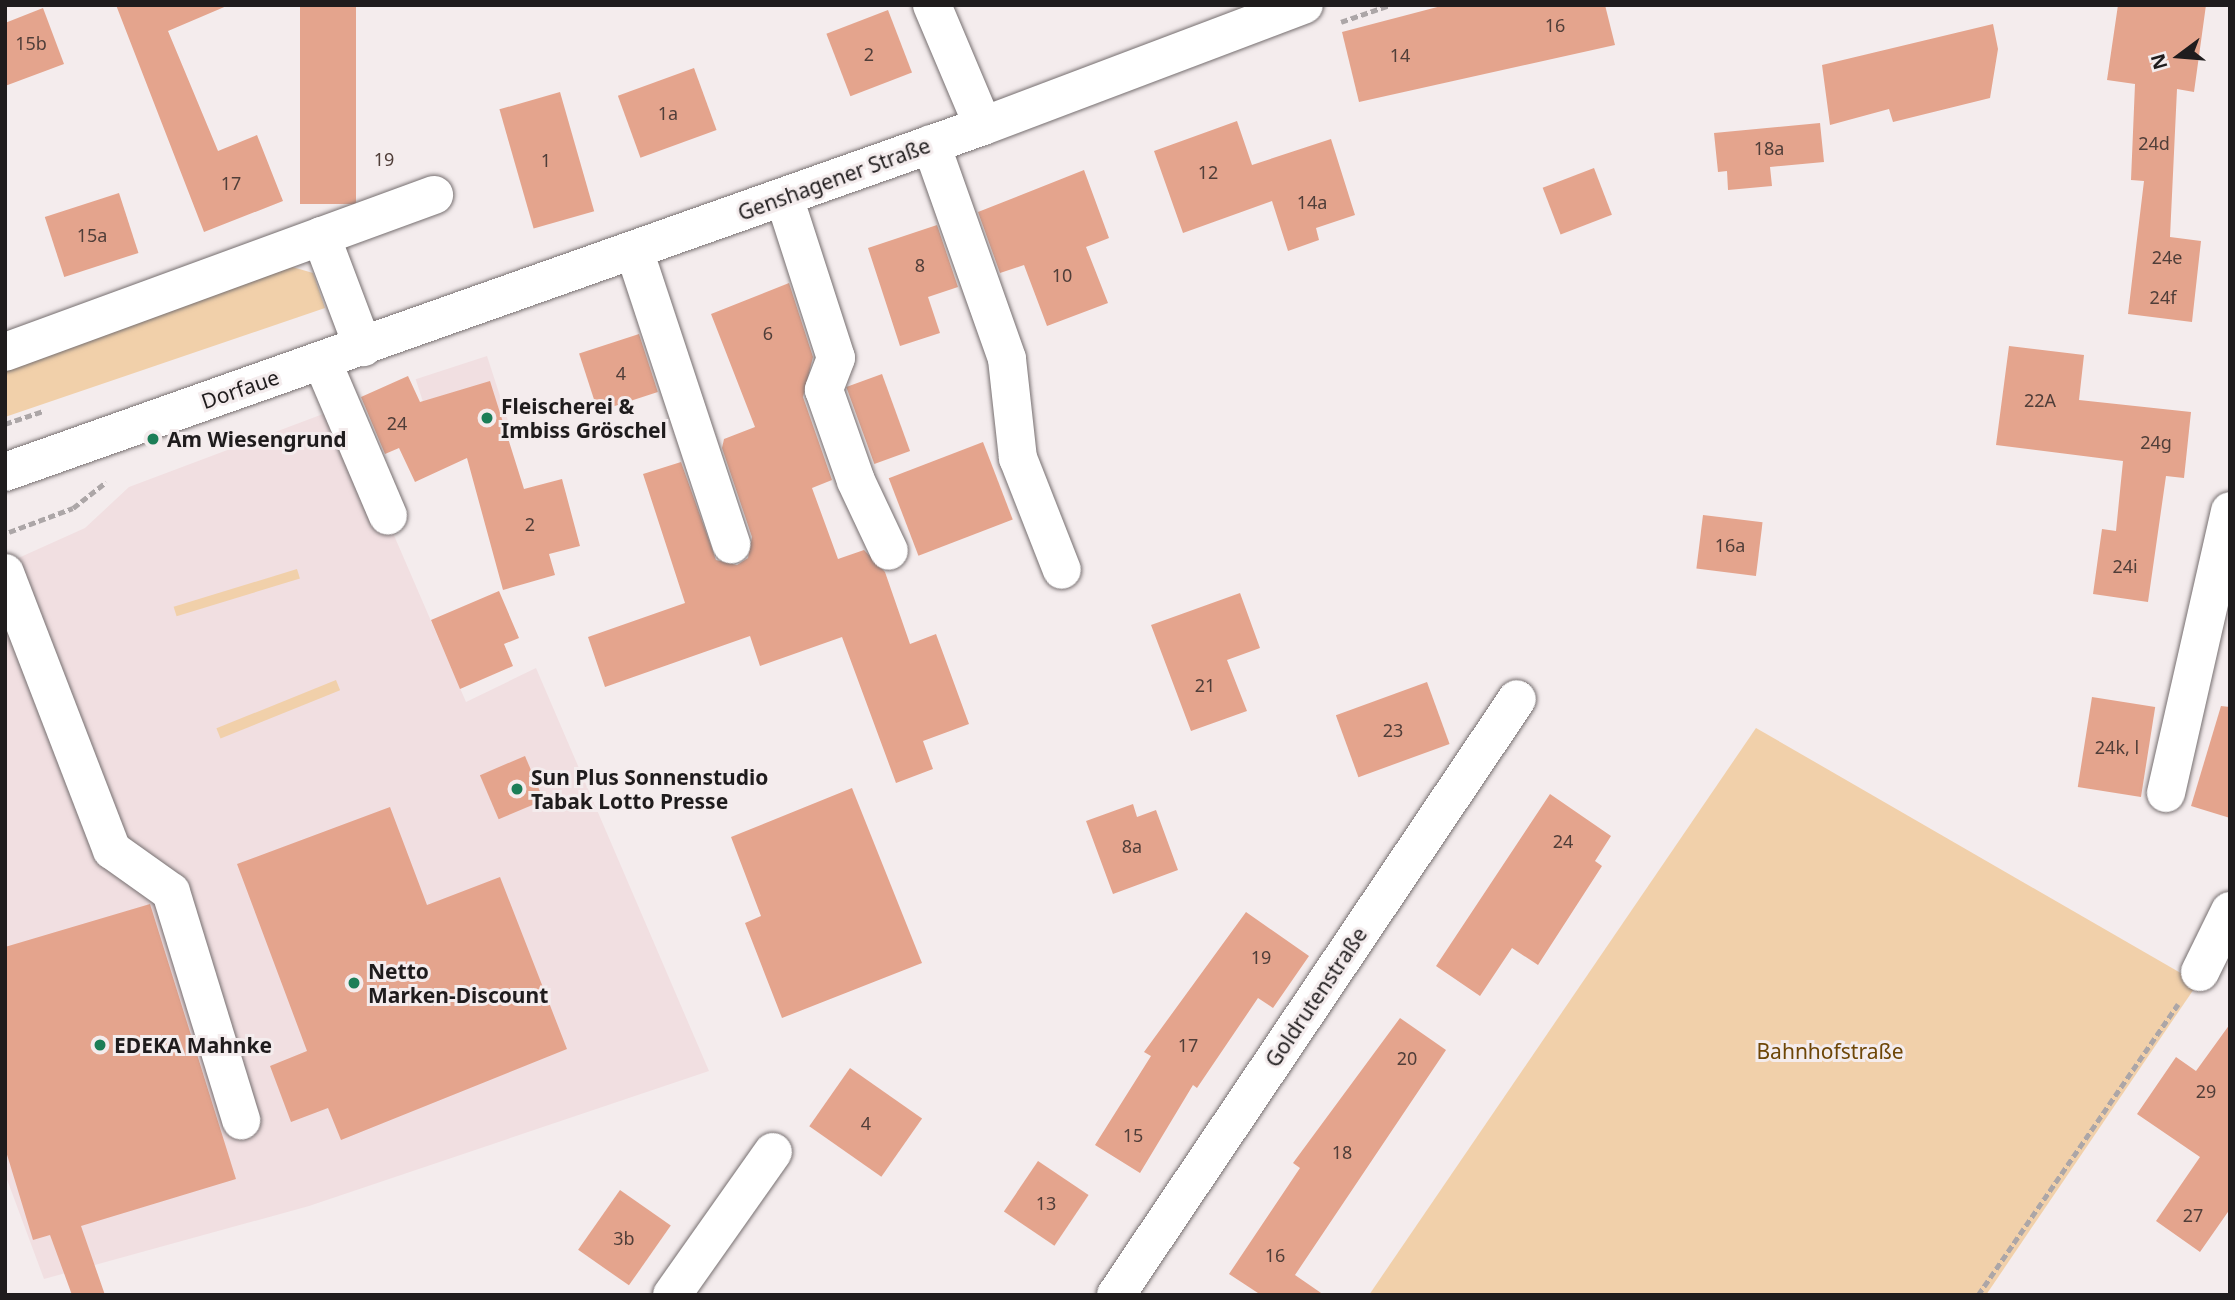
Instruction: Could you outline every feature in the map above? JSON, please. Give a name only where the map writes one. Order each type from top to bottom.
[{"type":"street","points":[[932,5],[983,126]]},
{"type":"street","name":"Genshagener Straße","points":[[363,347],[983,126],[1259,13],[1303,5]]},
{"type":"street","points":[[931,144],[1007,359],[1018,458],[1062,570]]},
{"type":"street","points":[[5,352],[434,195]]},
{"type":"street","points":[[784,197],[836,358],[824,390],[856,481],[889,551]]},
{"type":"street","points":[[321,236],[363,347]]},
{"type":"street","points":[[634,250],[731,544]]},
{"type":"street","name":"Dorfaue","points":[[5,472],[363,347]]},
{"type":"street","points":[[322,361],[388,516]]},
{"type":"street","points":[[2166,793],[2230,511]]},
{"type":"street","points":[[5,573],[112,850],[171,892],[241,1120]]},
{"type":"street","name":"Goldrutenstraße","points":[[1116,1295],[1517,699]]},
{"type":"street","points":[[2191,984],[2227,928]]},
{"type":"street","points":[[672,1295],[773,1152]]},
{"type":"path","points":[[1978,1295],[2191,984]]},
{"type":"shaded area","points":[[487,356],[514,438],[442,461],[416,379]]},
{"type":"shaded area","points":[[339,408],[466,702],[536,668],[709,1071],[309,1206],[44,1279],[5,1174],[5,564],[85,528],[129,487]]},
{"type":"green space","points":[[289,266],[313,273],[325,308],[5,417],[5,364]]},
{"type":"green space","points":[[297,569],[300,579],[177,616],[174,607]]},
{"type":"green space","points":[[336,680],[340,690],[221,739],[216,728]]},
{"type":"green space","name":"Bahnhofstraße","points":[[1756,728],[2198,983],[1986,1295],[1369,1295]]},
{"type":"building","points":[[116,5],[229,5],[168,31],[218,151],[257,135],[283,201],[204,232]]},
{"type":"building","points":[[300,5],[356,5],[356,204],[300,204]]},
{"type":"building","points":[[1445,5],[1605,5],[1615,45],[1359,102],[1342,32]]},
{"type":"building","points":[[2118,5],[2206,5],[2194,92],[2177,89],[2170,237],[2201,241],[2192,322],[2128,314],[2144,181],[2131,180],[2135,84],[2107,80]]},
{"type":"building","points":[[43,8],[64,64],[5,86],[5,23]]},
{"type":"building","points":[[888,10],[912,73],[850,96],[826,34]]},
{"type":"building","points":[[1993,24],[1998,49],[1990,98],[1893,122],[1889,109],[1830,125],[1822,65]]},
{"type":"building","points":[[694,68],[717,130],[640,158],[618,96]]},
{"type":"building","points":[[560,92],[594,211],[534,229],[499,109]]},
{"type":"building","points":[[1237,121],[1252,165],[1331,139],[1355,215],[1316,228],[1319,240],[1288,251],[1272,201],[1183,233],[1154,151]]},
{"type":"building","points":[[1820,123],[1824,162],[1770,167],[1772,186],[1728,190],[1727,171],[1718,172],[1714,133]]},
{"type":"building","points":[[1594,168],[1612,215],[1561,234],[1543,188]]},
{"type":"building","points":[[1084,170],[1109,238],[1086,247],[1108,303],[1047,326],[1024,265],[1000,273],[978,212]]},
{"type":"building","points":[[119,193],[138,253],[64,277],[45,217]]},
{"type":"building","points":[[937,225],[958,287],[928,297],[940,333],[900,346],[868,248]]},
{"type":"building","points":[[789,283],[813,357],[803,397],[832,480],[812,488],[838,559],[864,550],[885,572],[910,644],[936,634],[969,724],[923,741],[933,769],[896,783],[842,637],[760,666],[750,636],[605,687],[588,637],[685,603],[643,474],[681,462],[716,560],[737,565],[748,558],[752,537],[722,448],[724,439],[755,427],[711,314]]},
{"type":"building","points":[[639,334],[658,392],[598,411],[579,353]]},
{"type":"building","points":[[2009,346],[2084,355],[2079,400],[2191,412],[2184,478],[2166,476],[2148,602],[2093,594],[2102,529],[2116,531],[2123,461],[1996,445]]},
{"type":"building","points":[[882,374],[910,451],[874,464],[846,387]]},
{"type":"building","points":[[408,376],[420,402],[490,381],[524,489],[562,479],[580,546],[549,554],[555,575],[503,590],[467,458],[415,482],[399,448],[385,454],[361,397]]},
{"type":"building","points":[[983,442],[1013,519],[918,556],[889,478]]},
{"type":"building","points":[[1703,515],[1763,522],[1756,576],[1696,569]]},
{"type":"building","points":[[499,591],[519,638],[504,644],[513,666],[460,689],[431,620]]},
{"type":"building","points":[[1240,593],[1260,648],[1227,660],[1247,711],[1191,731],[1151,625]]},
{"type":"building","points":[[1427,682],[1450,744],[1358,777],[1336,715]]},
{"type":"building","points":[[2092,697],[2155,707],[2141,797],[2078,787]]},
{"type":"building","points":[[2221,706],[2230,707],[2230,818],[2191,806]]},
{"type":"building","points":[[525,756],[544,800],[499,819],[480,775]]},
{"type":"building","points":[[852,788],[922,963],[782,1018],[745,923],[761,916],[731,837]]},
{"type":"building","points":[[1550,794],[1611,836],[1595,861],[1602,866],[1538,965],[1512,948],[1480,996],[1436,966]]},
{"type":"building","points":[[1133,804],[1137,817],[1156,810],[1178,870],[1113,894],[1086,821]]},
{"type":"building","name":"Netto Marken-Discount","points":[[390,807],[427,905],[500,877],[567,1049],[341,1140],[328,1108],[291,1122],[270,1066],[307,1051],[237,864]]},
{"type":"building","name":"EDEKA Mahnke","points":[[150,904],[236,1179],[81,1226],[105,1295],[72,1295],[50,1235],[33,1240],[5,1148],[5,947]]},
{"type":"building","points":[[1246,912],[1309,956],[1273,1008],[1258,998],[1197,1088],[1193,1085],[1140,1173],[1095,1145],[1151,1056],[1144,1052]]},
{"type":"building","points":[[1400,1018],[1446,1050],[1295,1275],[1324,1295],[1261,1295],[1229,1274],[1300,1168],[1293,1163]]},
{"type":"building","points":[[2230,1024],[2230,1209],[2200,1252],[2156,1221],[2200,1157],[2137,1114],[2176,1057],[2196,1071]]},
{"type":"building","points":[[850,1068],[922,1118],[881,1177],[809,1126]]},
{"type":"building","points":[[1038,1161],[1089,1195],[1054,1246],[1004,1212]]},
{"type":"building","points":[[620,1190],[671,1226],[629,1285],[578,1250]]},
{"type":"place","name":"Fleischerei & Imbiss Gröschel","points":[[487,418]]},
{"type":"place","name":"Am Wiesengrund","points":[[153,439]]},
{"type":"place","name":"Sun Plus Sonnenstudio Tabak Lotto Presse","points":[[517,789]]},
{"type":"place","name":"Netto Marken-Discount","points":[[354,983]]},
{"type":"place","name":"EDEKA Mahnke","points":[[100,1045]]}]
